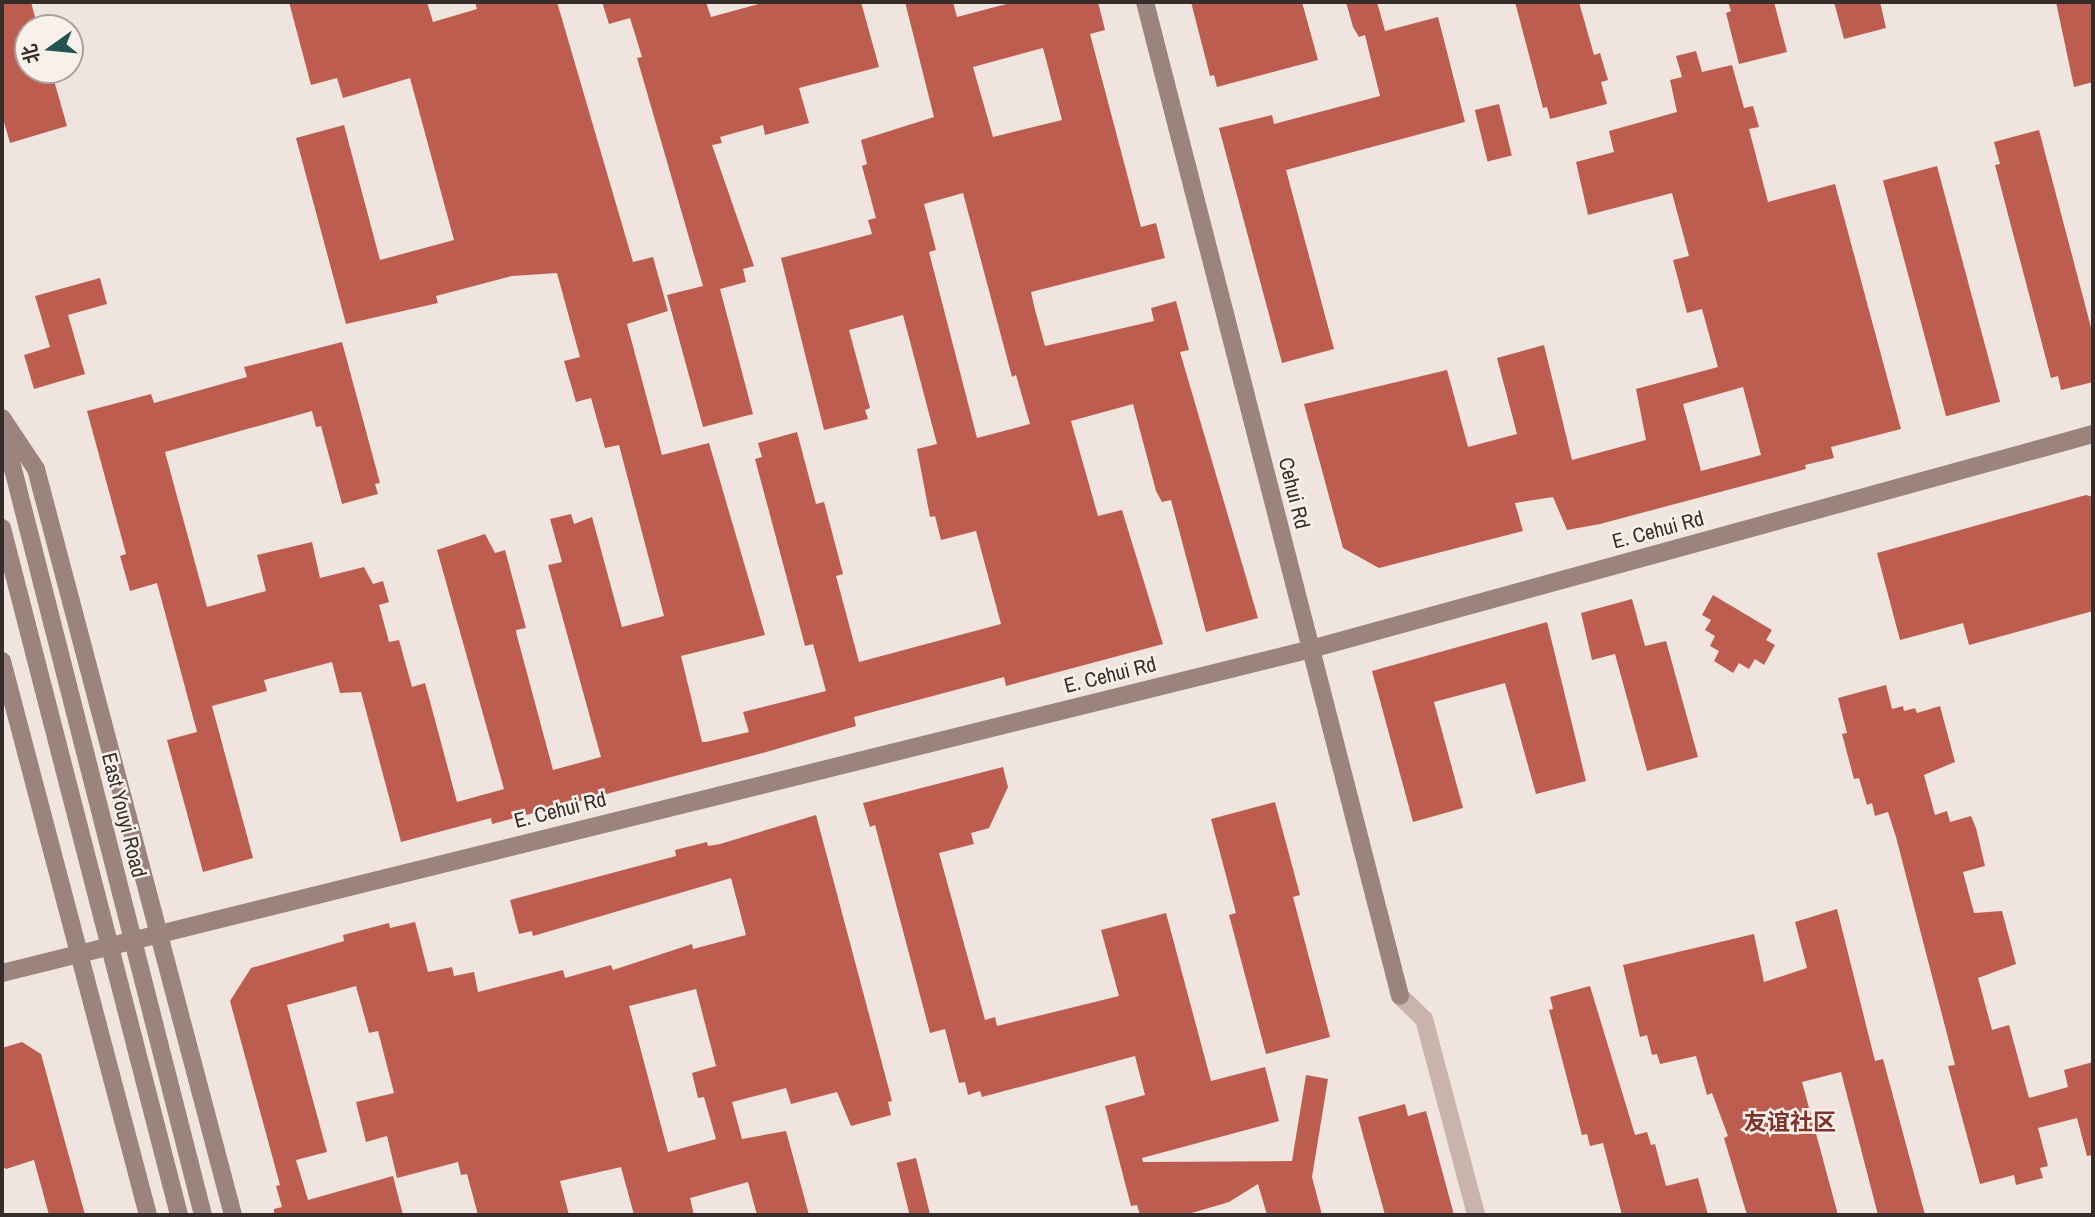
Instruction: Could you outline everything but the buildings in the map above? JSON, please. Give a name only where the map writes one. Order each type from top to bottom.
[{"type":"street","name":"Cehui Rd","points":[[1144,2],[1400,996],[1424,1019],[1476,1215]]},
{"type":"street","points":[[2,418],[36,469],[233,1215]]},
{"type":"street","name":"East Youyi Road","points":[[2,426],[203,1215]]},
{"type":"street","name":"E. Cehui Rd","points":[[2,973],[158,931],[1311,649],[2093,434]]},
{"type":"street","points":[[2,528],[179,1215]]},
{"type":"street","points":[[2,661],[148,1215]]},
{"type":"district","name":"友谊社区","points":[[1790,1122]]}]
